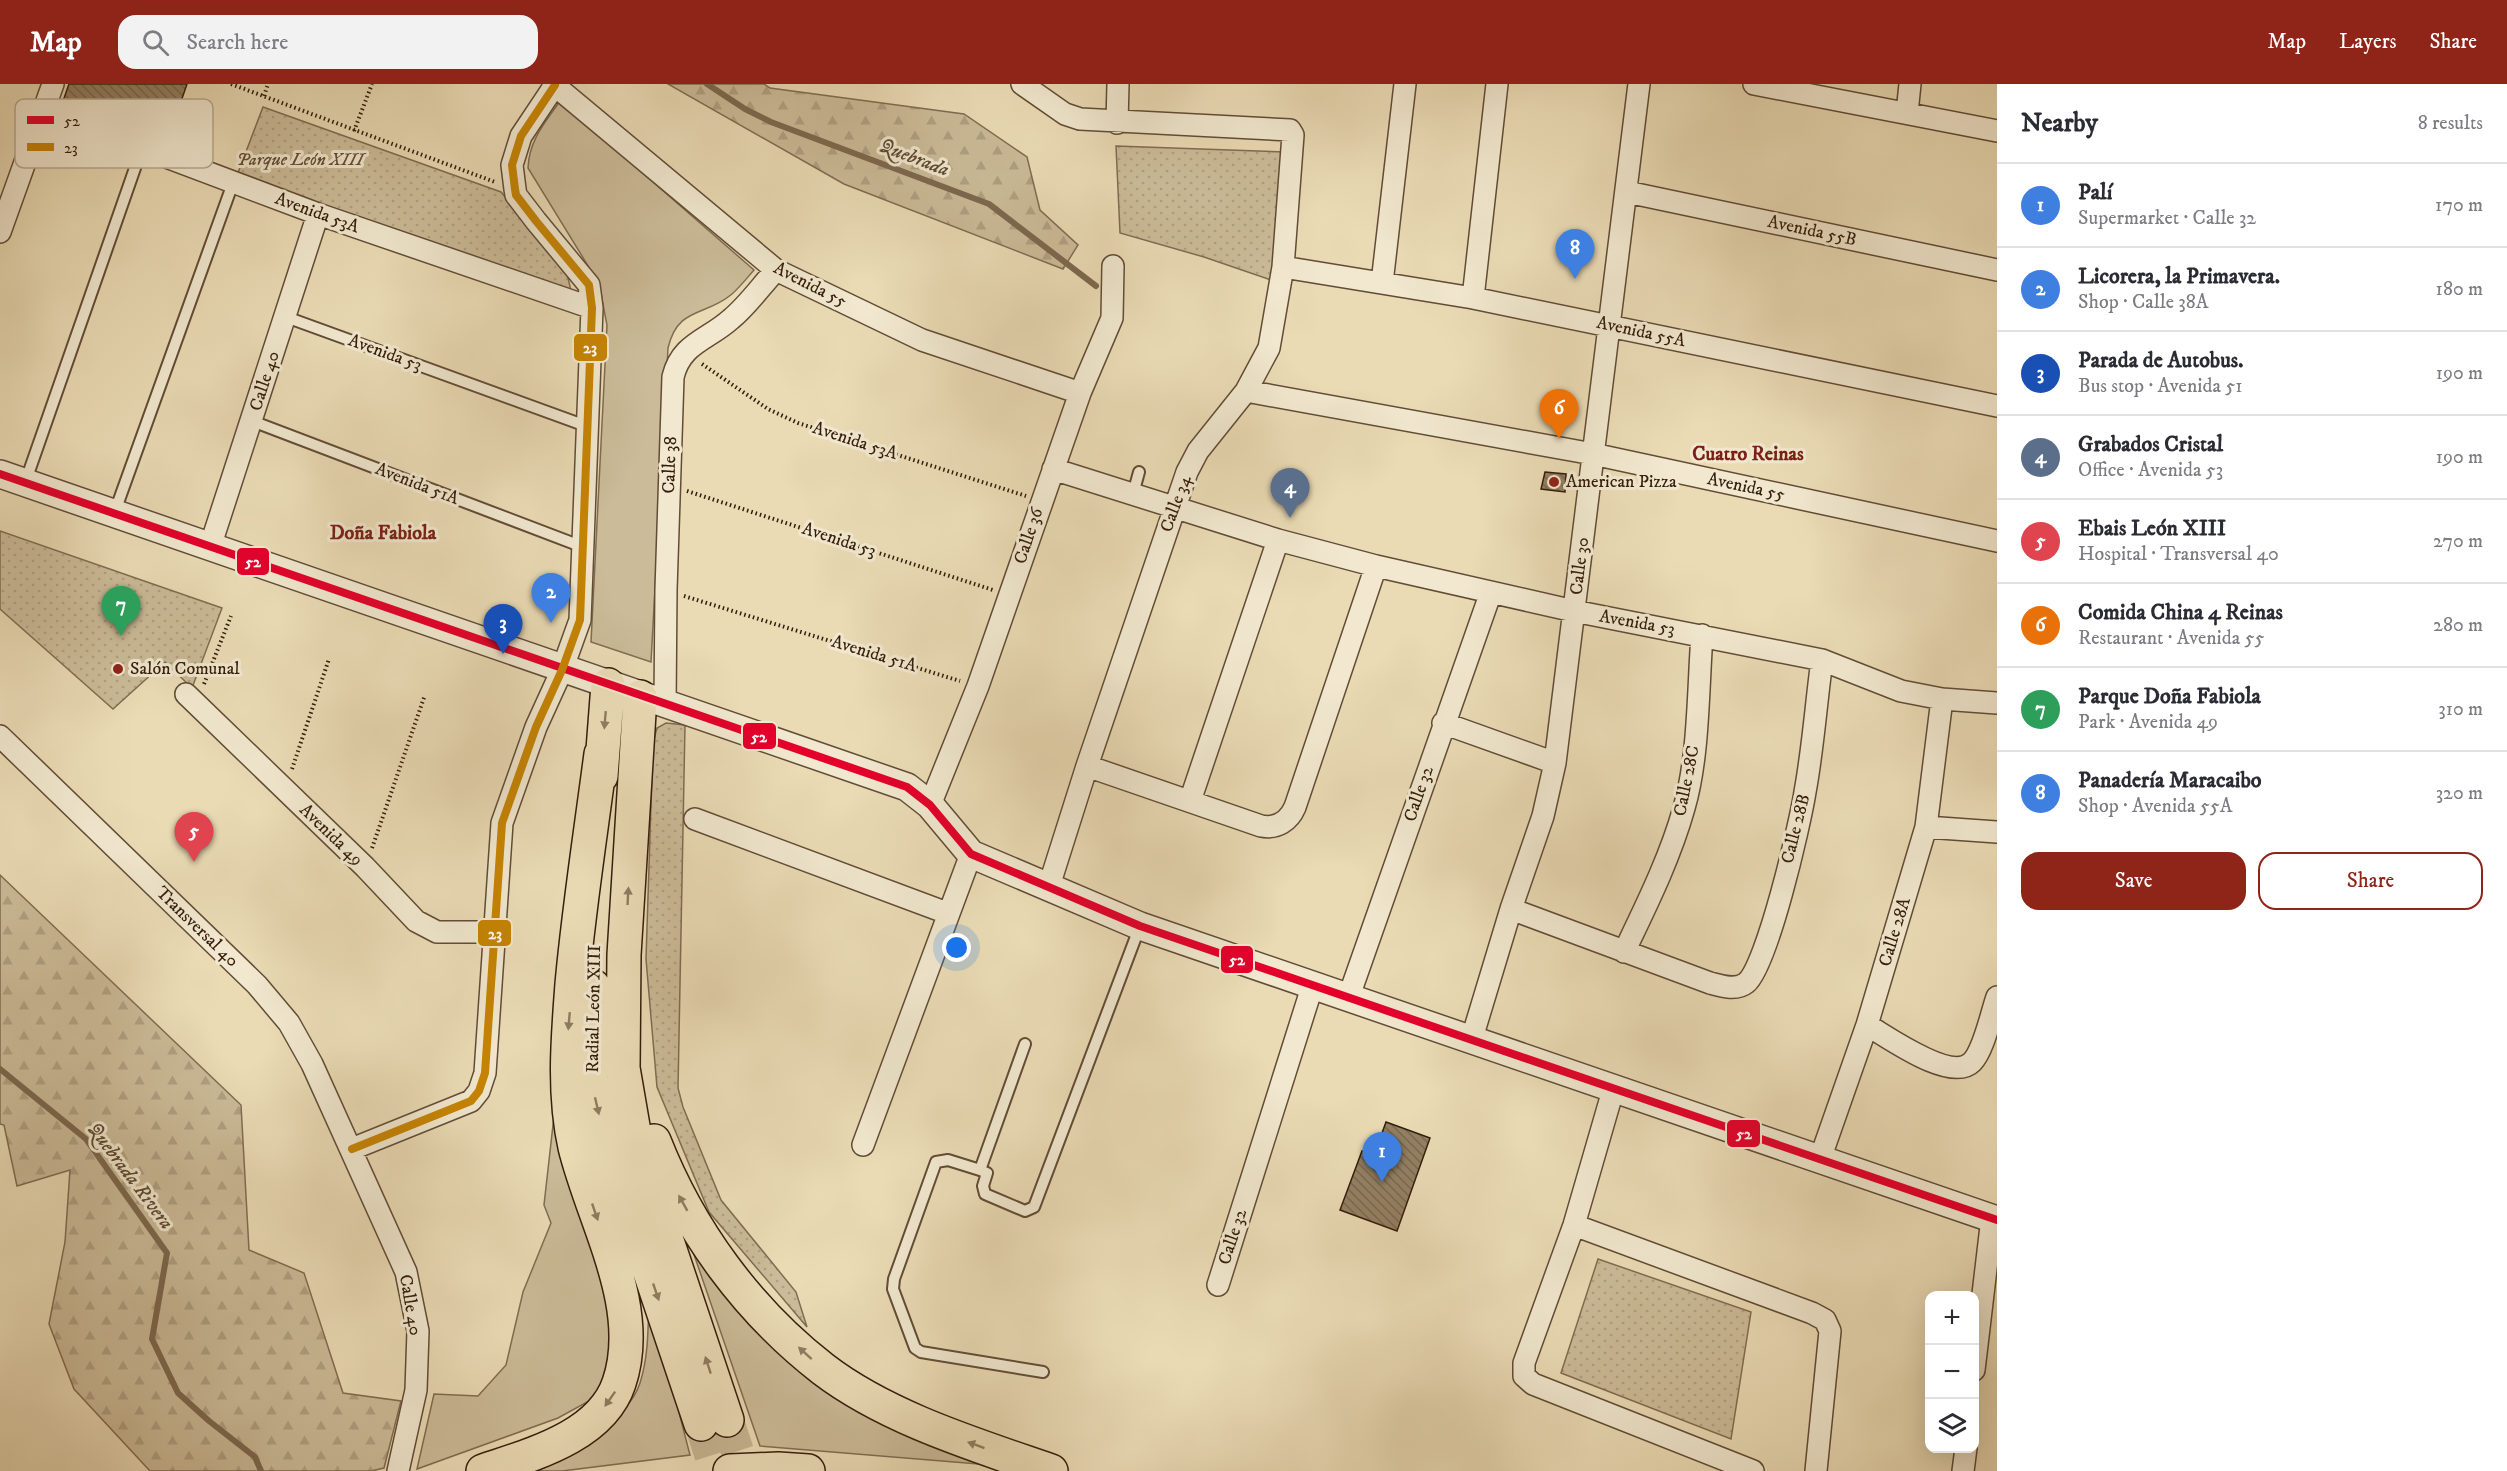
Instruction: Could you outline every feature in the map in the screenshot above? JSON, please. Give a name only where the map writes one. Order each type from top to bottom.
[{"type":"highway","name":"Radial León XIII","points":[[608,685],[601,754],[591,1077],[604,1135],[714,1422],[634,1132],[623,1068],[624,955],[652,701]]},
{"type":"highway","points":[[483,1471],[565,1441],[590,1424],[619,1386],[625,1363],[627,1317],[585,1184],[570,1119],[567,1040],[577,934],[601,754]]},
{"type":"highway","points":[[624,955],[642,1099],[650,1128],[666,1170],[725,1271],[762,1313],[824,1370],[881,1404],[936,1430],[1051,1471]]},
{"type":"highway","points":[[730,1471],[778,1469],[808,1471]]},
{"type":"street","points":[[48,99],[53,84]]},
{"type":"street","points":[[1022,84],[1072,117],[1117,123],[1118,84]]},
{"type":"street","points":[[1382,282],[1405,84]]},
{"type":"street","points":[[1473,298],[1497,84]]},
{"type":"street","name":"Calle 30","points":[[1472,1038],[1511,909],[1543,816],[1555,763],[1611,325],[1639,84]]},
{"type":"street","points":[[1754,84],[1775,86],[1997,131]]},
{"type":"street","points":[[1907,113],[1910,84]]},
{"type":"street","points":[[352,1149],[471,1101],[479,1090],[485,1072],[502,823],[536,727],[562,670],[580,620],[592,308],[589,285],[516,195],[512,165],[521,136],[554,85]]},
{"type":"street","name":"Avenida 55","points":[[554,85],[776,270],[922,340],[1080,393]]},
{"type":"street","name":"Calle 34","points":[[1049,886],[1087,766],[1187,472],[1198,451],[1246,391],[1271,341],[1283,267],[1292,131],[1117,123]]},
{"type":"street","points":[[0,232],[23,168]]},
{"type":"street","name":"Avenida 53A","points":[[194,168],[318,214],[592,308]]},
{"type":"street","name":"Avenida 55B","points":[[1627,192],[1997,270]]},
{"type":"street","name":"Calle 40","points":[[210,547],[318,214]]},
{"type":"street","name":"Calle 36","points":[[930,804],[978,686],[1080,393],[1112,318],[1113,266]]},
{"type":"street","name":"Avenida 55A","points":[[1283,267],[1473,298],[1997,406]]},
{"type":"street","points":[[684,352],[732,319],[776,270]]},
{"type":"street","name":"Calle 38","points":[[652,701],[666,590],[673,377],[676,363],[684,352]]},
{"type":"street","name":"Avenida 55","points":[[1246,391],[1593,454],[1997,541]]},
{"type":"street","name":"Avenida 53","points":[[1053,469],[1278,540],[1376,566],[1574,611],[1822,660],[1901,692],[1942,699],[1997,703]]},
{"type":"street","points":[[0,474],[562,670],[907,787],[930,804],[971,854],[1140,926],[1472,1038],[1994,1219],[1977,1345]]},
{"type":"street","points":[[1190,801],[1278,540]]},
{"type":"street","points":[[1087,766],[1261,826],[1280,824],[1292,814],[1295,807],[1376,566]]},
{"type":"street","name":"Calle 32","points":[[1349,996],[1443,723],[1491,592]]},
{"type":"street","name":"Calle 28C","points":[[1624,952],[1656,885],[1684,807],[1695,735],[1702,635]]},
{"type":"street","name":"Calle 28B","points":[[1624,952],[1710,983],[1740,986],[1750,979],[1768,938],[1805,792],[1822,660]]},
{"type":"street","name":"Avenida 49","points":[[191,699],[365,867],[416,921],[437,932],[495,933]]},
{"type":"street","name":"Calle 28A","points":[[1820,1159],[1867,1025],[1926,827],[1942,699]]},
{"type":"street","points":[[1443,723],[1555,763]]},
{"type":"street","name":"Transversal 40","points":[[0,736],[257,985],[289,1023],[352,1149]]},
{"type":"street","points":[[694,819],[947,913]]},
{"type":"street","points":[[1926,827],[1997,832]]},
{"type":"street","points":[[863,1145],[947,913],[971,854]]},
{"type":"street","points":[[1511,909],[1624,952]]},
{"type":"street","name":"Calle 32","points":[[1218,1285],[1313,984]]},
{"type":"street","points":[[1867,1025],[1940,1066],[1962,1068],[1971,1063],[1978,1054],[1997,997]]},
{"type":"street","points":[[1614,1087],[1574,1225],[1524,1363],[1524,1376],[1533,1384],[1753,1471]]},
{"type":"street","name":"Calle 40","points":[[352,1149],[406,1272],[418,1331],[416,1390],[398,1471]]},
{"type":"street","points":[[1574,1225],[1812,1313],[1825,1320],[1830,1331],[1816,1471]]},
{"type":"street","points":[[1963,1471],[1965,1453]]},
{"type":"lane","points":[[25,484],[135,168]]},
{"type":"lane","points":[[114,514],[233,183]]},
{"type":"lane","name":"Avenida 53","points":[[286,317],[586,426]]},
{"type":"lane","name":"Avenida 51A","points":[[252,422],[583,547]]},
{"type":"lane","points":[[1133,494],[1139,472]]},
{"type":"lane","points":[[1043,1372],[921,1352],[915,1348],[893,1289],[894,1279],[936,1162],[948,1160],[987,1173],[983,1186],[985,1194],[1025,1211],[1034,1208],[1140,926]]},
{"type":"lane","points":[[980,1170],[1025,1044]]},
{"type":"path","points":[[231,84],[515,189]]},
{"type":"path","points":[[264,96],[268,84]]},
{"type":"path","points":[[354,131],[372,84]]},
{"type":"path","name":"Avenida 53A","points":[[684,352],[768,409],[798,423],[1041,501]]},
{"type":"path","name":"Avenida 53","points":[[669,485],[1010,596]]},
{"type":"path","name":"Avenida 51A","points":[[666,590],[978,686]]},
{"type":"path","points":[[191,699],[231,616]]},
{"type":"path","points":[[285,790],[329,659]]},
{"type":"path","points":[[365,867],[425,695]]},
{"type":"green space","points":[[668,84],[764,84],[770,88],[964,114],[1027,157],[1040,210],[1078,245],[1063,269],[844,184]]},
{"type":"green space","points":[[560,101],[754,270],[735,291],[722,301],[694,314],[678,325],[668,348],[651,662],[591,642],[607,325],[600,289],[590,269],[528,168],[535,140]]},
{"type":"green space","name":"Parque León XIII","points":[[263,107],[501,192],[566,268],[572,296],[236,178]]},
{"type":"green space","points":[[1116,146],[1285,152],[1278,244],[1271,280],[1204,257],[1120,233]]},
{"type":"green space","points":[[0,531],[222,608],[192,688],[165,662],[113,709],[0,609]]},
{"type":"green space","points":[[666,723],[685,725],[678,1088],[683,1107],[721,1200],[796,1292],[807,1327],[709,1212],[657,1087],[646,959],[653,743],[657,728]]},
{"type":"green space","points":[[0,875],[241,1105],[249,1250],[304,1273],[343,1393],[401,1401],[384,1468],[371,1471],[150,1471],[74,1389],[49,1324],[65,1242],[70,1170],[17,1186],[4,1125],[0,1124]]},
{"type":"green space","points":[[554,1116],[603,1271],[615,1338],[609,1380],[591,1400],[558,1418],[417,1469],[434,1394],[478,1396],[506,1365],[523,1292],[551,1223],[544,1205]]},
{"type":"green space","points":[[680,1214],[755,1326],[1003,1466],[760,1446]]},
{"type":"green space","points":[[1598,1259],[1751,1312],[1731,1439],[1561,1373]]},
{"type":"green space","points":[[649,1296],[690,1455],[562,1471],[515,1471],[587,1437],[620,1413],[632,1399],[640,1383],[645,1362]]},
{"type":"building","points":[[69,84],[187,84],[182,99],[64,99]]},
{"type":"building","name":"American Pizza","points":[[1545,472],[1566,474],[1565,492],[1541,489]]},
{"type":"building","points":[[1386,1122],[1430,1138],[1397,1231],[1340,1210],[1362,1151],[1374,1155]]},
{"type":"waterway","name":"Quebrada","points":[[707,84],[745,109],[771,122],[989,204],[1096,286]]},
{"type":"waterway","name":"Quebrada Rivera","points":[[0,1069],[86,1139],[167,1253],[152,1339],[178,1393],[255,1457],[261,1471]]},
{"type":"tunnel","points":[[727,1420],[744,1471]]},
{"type":"tunnel","points":[[701,1424],[716,1471]]},
{"type":"transit line","name":"23","points":[[352,1149],[471,1101],[479,1091],[485,1073],[502,823],[536,727],[562,670],[580,620],[592,308],[589,285],[516,195],[512,165],[521,136],[555,85]]},
{"type":"transit line","name":"52","points":[[0,474],[907,787],[930,805],[971,854],[1140,926],[1997,1220]]},
{"type":"place","name":"Panadería Maracaibo","points":[[1575,279]]},
{"type":"place","name":"Comida China 4 Reinas","points":[[1559,439]]},
{"type":"place","name":"American Pizza","points":[[1554,482]]},
{"type":"place","name":"Grabados Cristal","points":[[1290,518]]},
{"type":"place","name":"Licorera, la Primavera.","points":[[551,623]]},
{"type":"place","name":"Parque Doña Fabiola","points":[[121,636]]},
{"type":"place","name":"Parada de Autobus.","points":[[503,654]]},
{"type":"place","name":"Salón Comunal","points":[[118,669]]},
{"type":"place","name":"Ebais León XIII","points":[[194,862]]},
{"type":"place","name":"Palí","points":[[1382,1182]]},
{"type":"district","name":"Cuatro Reinas","points":[[1748,454]]},
{"type":"district","name":"Doña Fabiola","points":[[383,533]]}]
